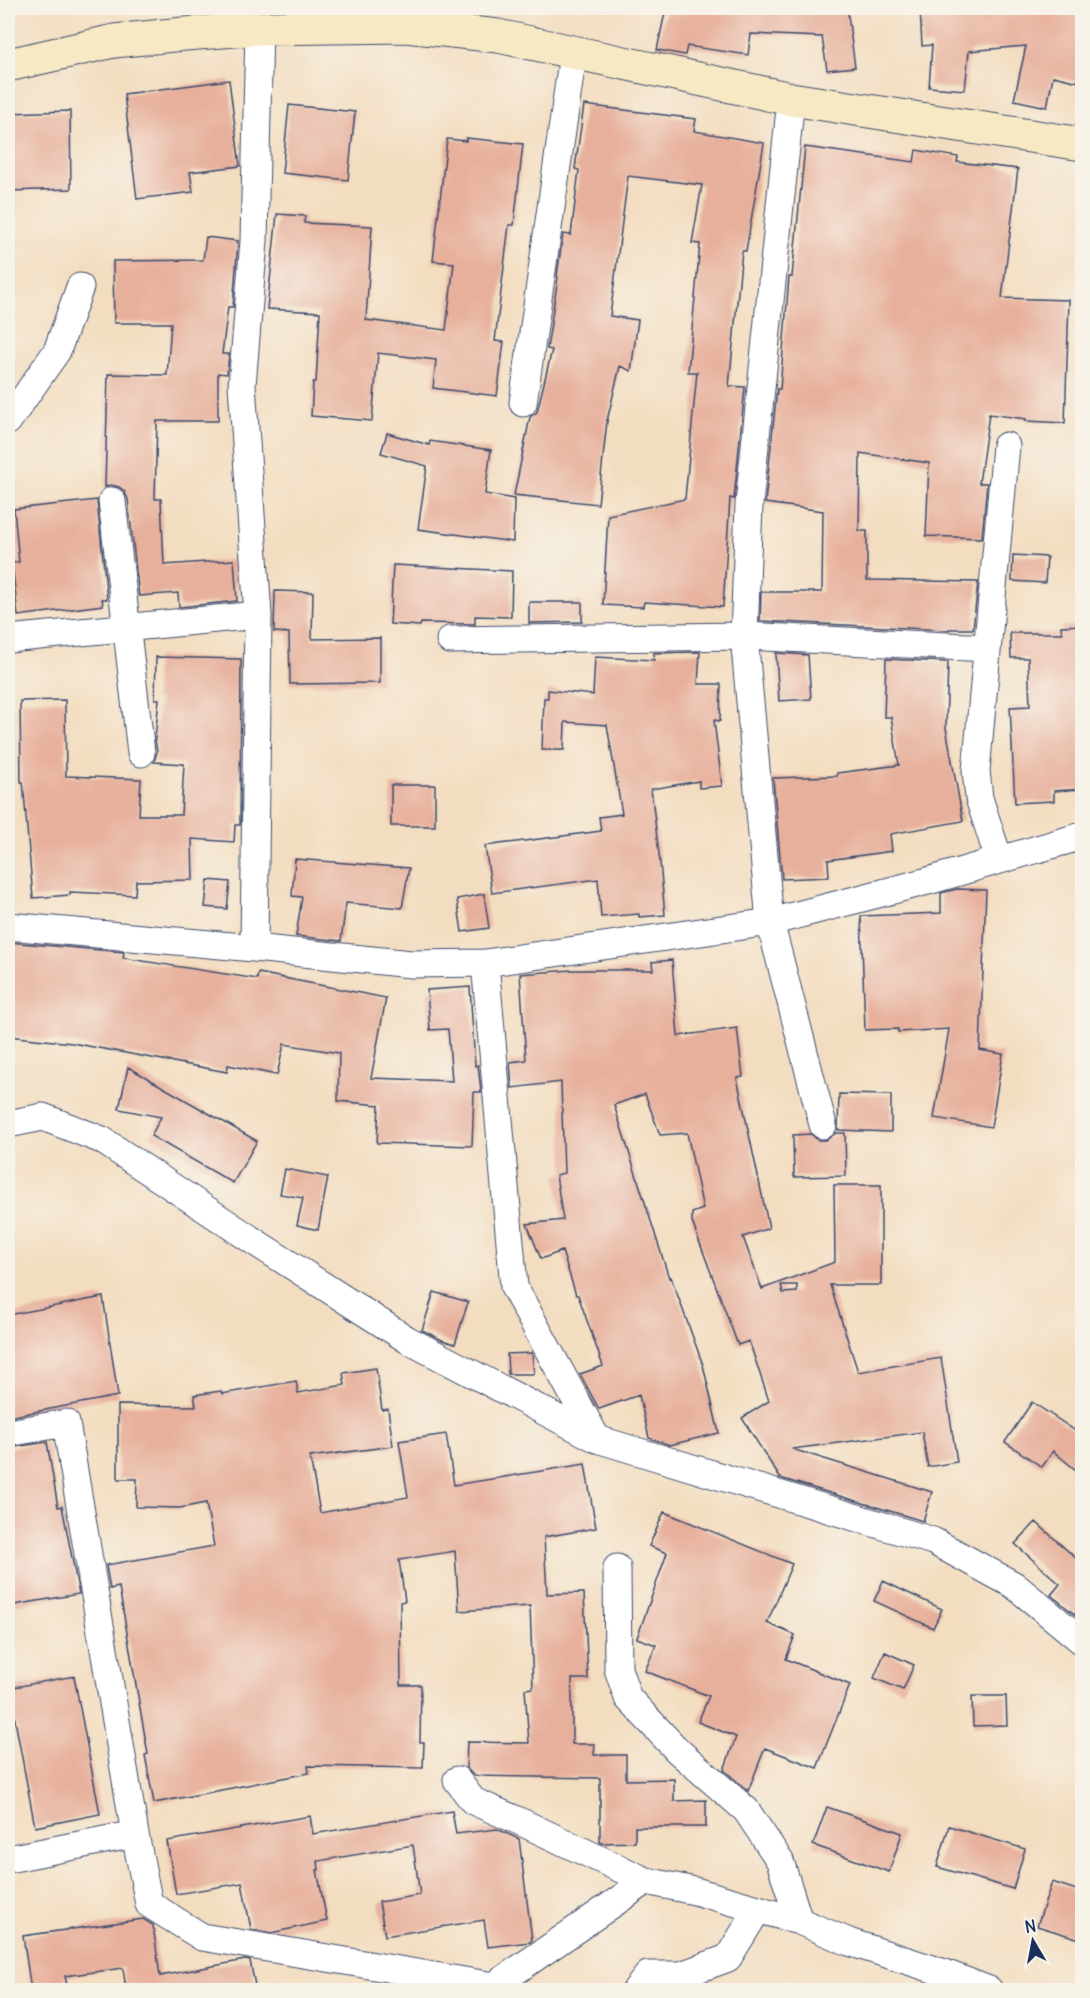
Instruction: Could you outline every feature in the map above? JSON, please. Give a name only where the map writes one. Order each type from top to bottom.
[{"type":"street","points":[[254,948],[258,615],[242,385],[254,241],[263,21]]},
{"type":"street","points":[[8,64],[114,41],[263,21],[406,26],[498,36],[573,54],[791,99],[1083,144]]},
{"type":"street","points":[[523,403],[573,54]]},
{"type":"street","points":[[791,99],[748,504],[744,636],[770,922],[823,1125]]},
{"type":"street","points":[[8,421],[57,351],[80,287]]},
{"type":"street","points":[[999,860],[976,784],[976,771],[1006,446]]},
{"type":"street","points":[[112,501],[141,753]]},
{"type":"street","points":[[8,639],[258,615]]},
{"type":"street","points":[[450,640],[744,636],[987,648]]},
{"type":"street","points":[[8,926],[411,964],[485,963],[770,922],[928,881],[1083,836]]},
{"type":"street","points":[[485,963],[514,1287],[597,1439]]},
{"type":"street","points":[[8,1124],[42,1117],[102,1140],[408,1340],[597,1439],[933,1541],[1014,1585],[1083,1641]]},
{"type":"street","points":[[8,1433],[66,1423],[135,1834],[149,1904],[202,1937],[491,1988],[646,1881]]},
{"type":"street","points":[[617,1568],[618,1669],[628,1698],[677,1750],[746,1810],[780,1861],[798,1921]]},
{"type":"street","points":[[457,1780],[473,1801],[646,1881],[695,1891],[798,1921],[849,1942],[945,1973],[989,1990]]},
{"type":"street","points":[[8,1859],[135,1834]]},
{"type":"street","points":[[636,1990],[648,1975],[681,1975],[728,1958],[758,1909]]},
{"type":"building","points":[[666,8],[847,8],[855,67],[827,70],[822,37],[751,34],[748,55],[687,46],[685,55],[657,50]]},
{"type":"building","points":[[920,8],[1083,8],[1083,68],[1079,82],[1053,76],[1047,107],[1014,100],[1026,46],[969,51],[965,90],[929,87],[932,45],[922,46]]},
{"type":"building","points":[[229,80],[240,166],[190,172],[193,192],[137,199],[124,94]]},
{"type":"building","points":[[289,105],[355,112],[348,180],[282,173]]},
{"type":"building","points":[[584,105],[696,119],[694,131],[764,143],[746,251],[742,251],[729,386],[745,387],[734,499],[730,498],[723,607],[644,602],[643,607],[603,605],[608,515],[685,499],[697,372],[688,372],[700,244],[692,243],[702,185],[628,176],[610,316],[638,320],[631,371],[620,366],[607,421],[598,504],[514,495],[530,417],[537,412],[552,350],[547,349],[563,234],[571,235],[579,170],[575,169]]},
{"type":"building","points":[[70,111],[71,189],[8,191],[8,113]]},
{"type":"building","points":[[466,138],[523,144],[514,225],[509,225],[495,341],[504,342],[497,396],[433,388],[436,360],[378,353],[372,421],[311,416],[313,382],[316,382],[320,312],[267,309],[277,214],[305,216],[304,223],[372,226],[366,320],[446,330],[454,263],[433,261],[447,139],[466,141]]},
{"type":"building","points":[[805,147],[914,162],[916,150],[958,157],[957,162],[1018,169],[1002,298],[1069,300],[1065,423],[1026,421],[1026,419],[989,414],[979,483],[987,483],[982,538],[926,536],[929,463],[860,453],[859,531],[867,531],[867,580],[978,582],[973,629],[949,630],[760,621],[761,592],[822,592],[823,511],[765,503],[777,389],[780,389],[789,277],[792,277]]},
{"type":"building","points":[[206,237],[238,241],[233,307],[228,307],[222,354],[229,354],[227,374],[218,373],[218,421],[157,421],[155,499],[161,499],[164,565],[234,560],[237,601],[179,607],[178,593],[139,596],[128,499],[119,487],[111,485],[105,487],[108,374],[167,375],[171,323],[114,323],[113,261],[203,260]]},
{"type":"building","points":[[387,433],[429,445],[430,441],[491,450],[485,494],[514,499],[513,542],[418,529],[427,466],[381,453]]},
{"type":"building","points":[[97,500],[107,599],[102,599],[103,605],[18,616],[12,563],[19,562],[14,509]]},
{"type":"building","points":[[1013,555],[1047,557],[1045,583],[1012,581]]},
{"type":"building","points":[[393,565],[512,571],[511,617],[475,616],[475,624],[421,623],[420,626],[390,624]]},
{"type":"building","points":[[275,591],[313,592],[312,639],[380,638],[380,683],[290,684],[289,633],[274,632]]},
{"type":"building","points":[[529,602],[582,602],[582,622],[529,623]]},
{"type":"building","points":[[1083,625],[1083,789],[1054,791],[1054,801],[1015,803],[1010,707],[1030,706],[1028,658],[1011,658],[1010,633],[1062,633],[1061,626]]},
{"type":"building","points":[[700,652],[698,684],[721,684],[720,721],[714,720],[722,786],[699,788],[699,781],[651,789],[665,915],[639,917],[639,914],[601,917],[598,879],[492,893],[485,846],[601,831],[599,817],[622,814],[607,725],[565,722],[564,750],[542,750],[544,698],[548,698],[548,690],[593,695],[595,657],[654,660],[654,653]]},
{"type":"building","points":[[776,653],[808,655],[811,699],[779,701]]},
{"type":"building","points":[[156,657],[241,659],[240,825],[235,825],[234,842],[192,839],[193,880],[136,881],[135,895],[70,892],[70,895],[33,898],[23,782],[21,782],[20,701],[65,700],[66,776],[141,779],[139,815],[181,815],[184,764],[154,762],[157,752],[155,739],[159,699],[155,699]]},
{"type":"building","points":[[886,659],[948,662],[946,728],[963,821],[890,834],[892,851],[828,860],[829,877],[782,879],[773,778],[837,776],[837,773],[899,765],[891,717],[884,717]]},
{"type":"building","points":[[391,785],[435,785],[435,826],[391,826]]},
{"type":"building","points":[[295,859],[409,868],[402,908],[346,903],[341,941],[296,936],[302,897],[292,896]]},
{"type":"building","points":[[208,880],[230,882],[227,909],[205,907]]},
{"type":"building","points":[[957,889],[986,890],[980,1050],[1003,1054],[991,1127],[934,1118],[949,1029],[898,1032],[898,1029],[865,1030],[861,916],[941,913],[941,893]]},
{"type":"building","points":[[484,894],[489,928],[462,932],[457,899]]},
{"type":"building","points":[[8,942],[124,952],[123,958],[257,979],[258,973],[386,998],[371,1078],[452,1081],[448,1029],[430,1030],[427,990],[470,987],[475,1066],[478,1065],[481,1092],[474,1092],[472,1146],[377,1143],[379,1105],[338,1101],[339,1053],[284,1044],[277,1075],[228,1065],[227,1072],[72,1043],[8,1036]]},
{"type":"building","points":[[672,960],[678,1036],[737,1028],[743,1077],[737,1078],[769,1228],[743,1237],[762,1289],[835,1262],[834,1185],[881,1185],[881,1285],[830,1285],[858,1372],[941,1358],[957,1462],[928,1467],[922,1432],[792,1449],[932,1492],[923,1521],[780,1478],[742,1418],[769,1401],[749,1341],[738,1345],[692,1222],[692,1213],[703,1209],[687,1133],[660,1135],[645,1094],[614,1105],[669,1278],[671,1277],[703,1365],[719,1433],[670,1445],[649,1438],[639,1395],[599,1409],[580,1374],[603,1366],[578,1295],[576,1295],[562,1251],[541,1259],[527,1224],[563,1220],[556,1175],[564,1173],[561,1082],[512,1088],[510,1062],[526,1060],[520,974],[572,970],[653,970],[652,962]],"holes":[[[781,1285],[797,1285],[797,1292],[783,1293]]]},
{"type":"building","points":[[128,1067],[257,1141],[233,1183],[151,1136],[161,1117],[119,1109]]},
{"type":"building","points":[[839,1094],[891,1095],[891,1132],[838,1130]]},
{"type":"building","points":[[836,1133],[845,1133],[846,1176],[794,1177],[793,1135],[811,1134],[818,1140],[826,1140]]},
{"type":"building","points":[[285,1169],[328,1177],[318,1230],[297,1225],[303,1198],[280,1194]]},
{"type":"building","points":[[434,1292],[468,1302],[455,1344],[422,1330]]},
{"type":"building","points":[[103,1297],[118,1396],[8,1417],[8,1315]]},
{"type":"building","points":[[532,1353],[534,1374],[508,1374],[507,1354]]},
{"type":"building","points":[[376,1368],[382,1410],[388,1409],[393,1446],[310,1457],[320,1513],[408,1497],[399,1441],[446,1434],[454,1485],[585,1464],[596,1528],[544,1537],[547,1594],[584,1593],[588,1679],[572,1679],[572,1744],[595,1744],[594,1755],[626,1755],[626,1780],[674,1779],[674,1801],[706,1800],[706,1827],[635,1827],[635,1842],[602,1843],[600,1842],[600,1778],[474,1776],[466,1768],[467,1742],[529,1743],[525,1689],[533,1688],[530,1606],[459,1611],[455,1551],[399,1560],[405,1601],[400,1602],[401,1685],[421,1685],[420,1742],[424,1742],[423,1768],[308,1766],[309,1773],[154,1803],[145,1755],[148,1754],[119,1587],[110,1589],[106,1565],[214,1546],[206,1503],[180,1508],[136,1507],[137,1479],[118,1479],[118,1405],[196,1406],[194,1395],[221,1391],[222,1394],[296,1381],[298,1393],[345,1385],[343,1373]]},
{"type":"building","points":[[1032,1402],[1083,1436],[1083,1476],[1053,1451],[1042,1467],[1005,1442]]},
{"type":"building","points":[[47,1442],[58,1507],[62,1506],[79,1594],[8,1606],[8,1448]]},
{"type":"building","points":[[664,1512],[792,1564],[767,1623],[795,1635],[786,1659],[850,1685],[817,1768],[765,1748],[748,1791],[724,1770],[736,1737],[698,1722],[709,1696],[645,1671],[656,1645],[637,1638],[667,1553],[649,1546]]},
{"type":"building","points":[[1036,1522],[1080,1562],[1083,1559],[1083,1621],[1051,1595],[1060,1584],[1015,1544]]},
{"type":"building","points":[[883,1581],[942,1609],[933,1628],[874,1601]]},
{"type":"building","points":[[885,1652],[914,1665],[903,1690],[874,1678]]},
{"type":"building","points":[[74,1676],[100,1814],[35,1827],[9,1688]]},
{"type":"building","points":[[972,1696],[1006,1696],[1007,1725],[973,1726]]},
{"type":"building","points":[[827,1807],[902,1833],[889,1872],[813,1845]]},
{"type":"building","points":[[452,1811],[456,1834],[497,1829],[519,1839],[532,1940],[530,1942],[488,1947],[484,1920],[385,1936],[379,1902],[420,1895],[413,1845],[318,1861],[319,1870],[317,1870],[327,1921],[271,1933],[251,1929],[242,1883],[176,1894],[167,1841],[310,1816],[313,1834]]},
{"type":"building","points":[[949,1826],[1025,1849],[1013,1889],[937,1867]]},
{"type":"building","points":[[1052,1882],[1083,1892],[1083,1940],[1037,1926]]},
{"type":"building","points":[[143,1919],[153,1925],[160,1976],[245,1960],[250,1961],[256,1990],[126,1990],[123,1968],[65,1976],[68,1990],[31,1990],[23,1936]]}]
